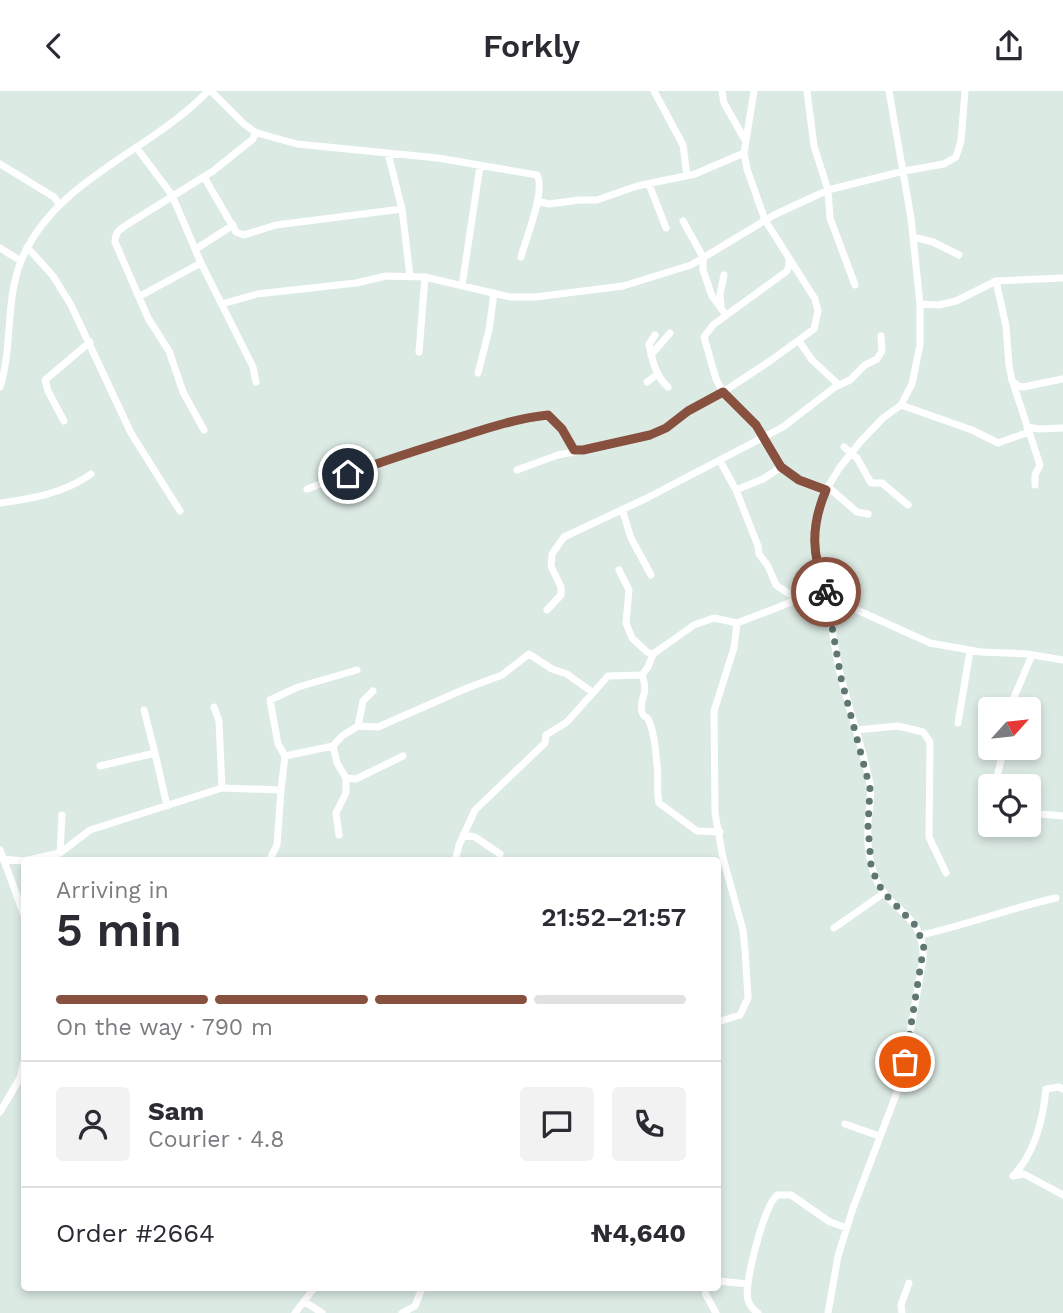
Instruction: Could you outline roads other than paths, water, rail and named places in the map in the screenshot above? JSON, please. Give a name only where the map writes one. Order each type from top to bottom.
[{"type":"street","points":[[1,383],[4,327],[27,247],[59,204],[190,110],[209,91],[254,132],[297,143],[438,158],[537,175],[540,186],[521,257]]},
{"type":"street","points":[[654,91],[683,145],[687,176]]},
{"type":"street","points":[[722,91],[724,103],[746,141]]},
{"type":"street","points":[[517,470],[558,455],[650,435],[666,428],[814,329],[818,311],[816,299],[765,220],[744,153],[754,91]]},
{"type":"street","points":[[807,91],[814,146],[828,190],[830,218],[856,285]]},
{"type":"street","points":[[828,1313],[838,1256],[879,1136],[902,1079],[924,945],[921,935],[905,913],[884,893],[871,865],[868,826],[870,788],[841,678],[826,590],[815,556],[814,529],[827,488],[852,452],[883,418],[901,405],[912,384],[920,345],[920,304],[913,237],[889,91]]},
{"type":"street","points":[[222,304],[257,294],[356,283],[386,276],[425,277],[510,297],[535,297],[623,286],[681,268],[765,220],[828,190],[944,164],[956,157],[961,141],[965,91]]},
{"type":"street","points":[[204,430],[183,392],[169,351],[148,318],[115,236],[172,195],[204,177],[249,142],[254,132]]},
{"type":"street","points":[[136,147],[172,195],[201,263],[253,367],[256,381]]},
{"type":"street","points":[[388,153],[402,209],[410,276]]},
{"type":"street","points":[[537,201],[549,204],[597,200],[687,176],[744,153]]},
{"type":"street","points":[[0,164],[54,197],[59,204]]},
{"type":"street","points":[[462,286],[480,166]]},
{"type":"street","points":[[204,177],[236,232],[244,235],[276,225],[402,209]]},
{"type":"street","points":[[649,184],[666,228]]},
{"type":"street","points":[[682,221],[703,257],[703,270],[712,296],[726,315]]},
{"type":"street","points":[[196,249],[233,225]]},
{"type":"street","points":[[913,237],[933,241],[959,255]]},
{"type":"street","points":[[27,247],[53,276],[71,305],[131,433],[180,510]]},
{"type":"street","points":[[0,249],[21,261]]},
{"type":"street","points":[[789,258],[787,271],[707,330],[704,337],[716,379],[723,392],[756,425],[781,467],[799,480],[827,488],[857,512],[868,514]]},
{"type":"street","points":[[140,296],[201,263]]},
{"type":"street","points":[[721,307],[720,293],[724,275]]},
{"type":"street","points":[[419,352],[425,277]]},
{"type":"street","points":[[920,304],[939,305],[956,301],[996,281],[1063,278]]},
{"type":"street","points":[[996,281],[1006,326],[1012,380],[1040,465],[1035,475],[1035,485]]},
{"type":"street","points":[[478,373],[489,330],[494,293]]},
{"type":"street","points":[[651,355],[670,333]]},
{"type":"street","points":[[655,335],[649,344],[651,355],[657,374],[668,387]]},
{"type":"street","points":[[547,610],[561,595],[561,587],[551,566],[552,554],[564,537],[783,428],[839,385],[850,380],[865,365],[881,356],[881,336]]},
{"type":"street","points":[[799,341],[812,360],[839,385]]},
{"type":"street","points":[[64,421],[45,380],[90,342]]},
{"type":"street","points":[[647,382],[657,374]]},
{"type":"street","points":[[1012,380],[1023,387],[1063,379]]},
{"type":"street","points":[[901,405],[948,424],[972,430],[998,443],[1028,429],[1063,428]]},
{"type":"street","points":[[307,489],[442,442],[540,415],[548,415],[562,429],[574,450],[583,450]]},
{"type":"street","points":[[844,447],[861,463],[871,483],[882,483],[908,505]]},
{"type":"street","points":[[720,461],[736,490],[759,554],[772,577],[785,592],[797,599]]},
{"type":"street","points":[[736,490],[763,479],[781,467]]},
{"type":"street","points":[[0,503],[62,489],[91,474]]},
{"type":"street","points":[[622,509],[631,538],[651,575]]},
{"type":"street","points":[[619,571],[629,590],[626,623],[632,639],[653,654]]},
{"type":"street","points":[[642,675],[653,654],[694,625],[713,618],[737,623],[797,599],[822,581]]},
{"type":"street","points":[[826,590],[846,605],[930,643],[1063,660]]},
{"type":"street","points":[[721,1021],[740,1015],[748,998],[743,930],[723,857],[715,813],[714,712],[734,647],[737,623]]},
{"type":"street","points":[[958,723],[970,650]]},
{"type":"street","points":[[358,726],[378,727],[502,675],[529,654],[552,669],[568,674],[592,692]]},
{"type":"street","points":[[1014,697],[1032,655]]},
{"type":"street","points":[[271,857],[278,845],[285,756],[278,744],[270,700],[298,687],[357,670]]},
{"type":"street","points":[[642,675],[647,688],[642,706],[643,714],[649,720],[657,763],[659,777],[656,791],[659,803],[697,831],[720,832]]},
{"type":"street","points":[[456,857],[475,810],[545,743],[547,735],[567,722],[608,676],[642,675]]},
{"type":"street","points":[[285,756],[333,746],[342,736],[358,726],[363,701],[373,691]]},
{"type":"street","points":[[214,707],[219,721],[222,788]]},
{"type":"street","points":[[144,710],[167,806]]},
{"type":"street","points":[[856,730],[898,726],[923,732],[930,742],[929,837],[946,873]]},
{"type":"street","points":[[333,746],[337,763],[346,778],[346,793],[336,813],[339,835]]},
{"type":"street","points":[[100,766],[155,754]]},
{"type":"street","points":[[346,778],[356,779],[403,756]]},
{"type":"street","points":[[42,857],[60,853],[90,829],[222,788],[281,790]]},
{"type":"street","points":[[1041,814],[1063,816]]},
{"type":"street","points":[[60,853],[62,815]]},
{"type":"street","points":[[463,835],[475,837],[499,854]]},
{"type":"street","points":[[1,855],[21,860]]},
{"type":"street","points":[[1,855],[21,907]]},
{"type":"street","points":[[834,928],[884,893]]},
{"type":"street","points":[[921,935],[1056,898]]},
{"type":"street","points":[[0,1112],[21,1074]]},
{"type":"street","points":[[1063,1089],[1046,1089],[1044,1116],[1025,1164],[1013,1176],[1024,1174],[1063,1195]]},
{"type":"street","points":[[845,1124],[879,1136]]},
{"type":"street","points":[[758,1313],[751,1308],[746,1296],[762,1223],[769,1205],[777,1195],[791,1195],[830,1222],[847,1228]]},
{"type":"street","points":[[721,1281],[748,1285]]},
{"type":"street","points":[[902,1313],[901,1305],[909,1283]]},
{"type":"street","points":[[295,1313],[312,1291]]},
{"type":"street","points":[[402,1313],[415,1306],[421,1291]]},
{"type":"street","points":[[705,1291],[716,1313]]},
{"type":"street","points":[[305,1302],[322,1313]]}]
